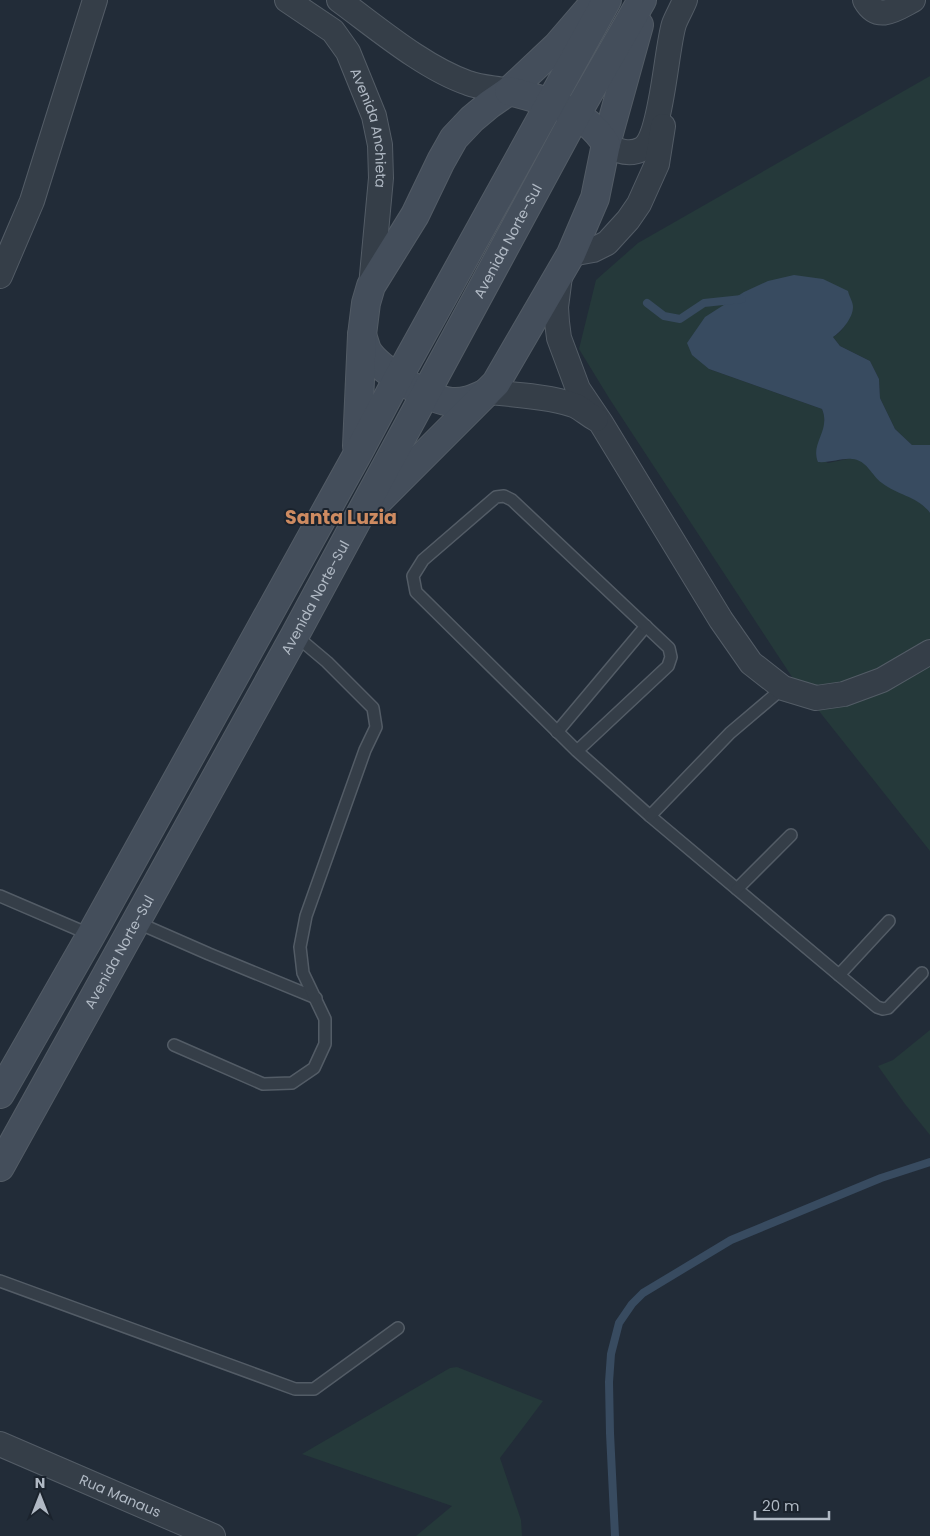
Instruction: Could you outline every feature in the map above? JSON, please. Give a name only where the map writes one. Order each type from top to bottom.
[{"type":"main road","points":[[357,455],[362,335],[366,304],[371,286],[415,215],[454,138],[472,119],[509,91],[557,46],[598,0]]},
{"type":"main road","points":[[0,1094],[357,455],[607,0]]},
{"type":"main road","name":"Avenida Norte-Sul","points":[[0,1167],[295,635],[576,115],[642,0]]},
{"type":"main road","points":[[356,522],[496,383],[566,264],[595,198],[606,144],[646,0]]},
{"type":"main road","points":[[509,91],[550,102],[576,115],[593,127],[606,144]]},
{"type":"main road","points":[[362,335],[367,350],[374,358],[398,378],[439,400],[460,402],[473,399],[487,392]]},
{"type":"street","points":[[0,276],[32,201],[95,0]]},
{"type":"street","name":"Avenida Anchieta","points":[[287,0],[333,31],[348,52],[374,116],[380,145],[381,178],[371,286]]},
{"type":"street","points":[[339,0],[406,49],[442,71],[468,83],[509,91]]},
{"type":"street","points":[[606,144],[618,151],[641,150],[647,145],[652,136],[674,25],[685,0]]},
{"type":"street","points":[[865,0],[869,7],[882,13],[892,11],[913,0]]},
{"type":"street","points":[[659,106],[664,123],[657,164],[639,204],[628,220],[607,243],[566,264],[556,307],[559,338],[578,390],[601,423],[720,620],[751,663],[783,688],[816,698],[844,694],[882,680],[930,652]]},
{"type":"street","points":[[487,392],[557,401],[576,406],[601,423]]},
{"type":"street","name":"Rua Manaus","points":[[0,1444],[213,1536]]},
{"type":"lane","points":[[576,751],[668,666],[671,657],[669,648],[512,500],[504,496],[496,497],[423,560],[413,576],[416,592],[576,751],[650,816],[877,1007],[882,1009],[888,1008],[922,973]]},
{"type":"lane","points":[[557,732],[646,626]]},
{"type":"lane","points":[[174,1045],[263,1084],[292,1083],[314,1068],[324,1044],[324,1019],[304,973],[300,947],[306,916],[365,750],[376,727],[373,708],[327,662],[295,635]]},
{"type":"lane","points":[[650,816],[730,733],[783,688]]},
{"type":"lane","points":[[737,889],[791,835]]},
{"type":"lane","points":[[0,896],[90,935]]},
{"type":"lane","points":[[839,975],[889,921]]},
{"type":"lane","points":[[136,922],[316,998]]},
{"type":"lane","points":[[0,1280],[295,1389],[314,1389],[398,1328]]},
{"type":"green space","points":[[930,76],[930,445],[912,445],[895,429],[880,398],[879,379],[870,361],[840,346],[833,337],[843,328],[853,307],[709,369],[822,409],[824,427],[816,456],[828,463],[852,458],[862,461],[881,482],[925,505],[930,513],[930,851],[792,677],[609,398],[579,349],[596,280],[638,243]]},
{"type":"green space","points":[[930,1030],[930,1135],[878,1066],[893,1060]]},
{"type":"green space","points":[[457,1367],[543,1401],[500,1458],[521,1520],[522,1536],[416,1536],[452,1506],[302,1454],[450,1368]]},
{"type":"water","points":[[794,275],[823,279],[848,291],[853,305],[851,316],[833,337],[840,346],[870,361],[879,379],[880,398],[895,429],[912,445],[930,445],[930,513],[920,503],[882,483],[865,465],[857,460],[818,462],[816,455],[824,424],[822,409],[709,369],[692,355],[687,343],[705,317],[744,292],[768,281]]},
{"type":"waterway","points":[[647,303],[664,316],[680,319],[704,303],[742,299]]},
{"type":"waterway","points":[[615,1536],[610,1433],[609,1382],[611,1354],[619,1323],[632,1304],[643,1293],[731,1240],[881,1178],[930,1162]]},
{"type":"district","name":"Santa Luzia","points":[[341,517]]}]
